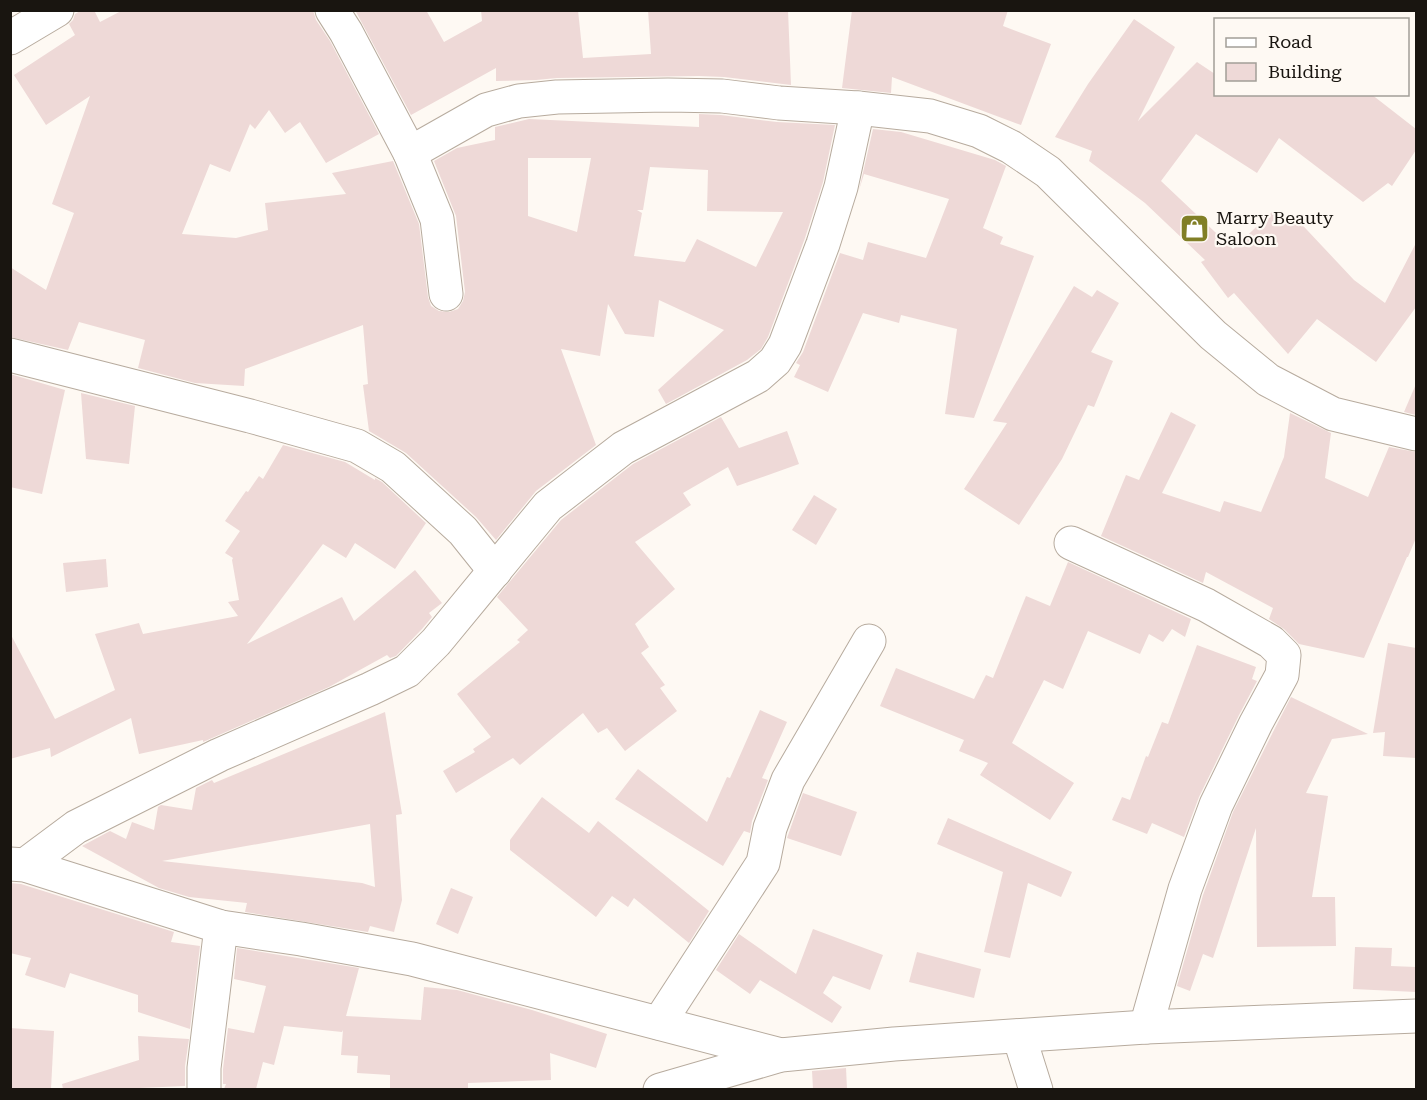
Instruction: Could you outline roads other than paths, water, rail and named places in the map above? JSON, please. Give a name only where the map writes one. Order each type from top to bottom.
[{"type":"street","points":[[10,38],[57,10]]},
{"type":"street","points":[[332,10],[410,153],[437,219],[446,294]]},
{"type":"street","points":[[410,153],[486,110],[519,101],[548,98],[668,94],[722,96],[930,116],[979,131],[1011,147],[1048,172],[1213,335],[1268,380],[1333,414],[1416,434]]},
{"type":"street","points":[[18,865],[76,827],[219,755],[370,690],[407,671],[436,642],[548,506],[623,448],[758,376],[775,361],[785,345],[823,244],[841,187],[858,108]]},
{"type":"street","points":[[10,355],[250,416],[357,446],[393,467],[462,531],[495,571]]},
{"type":"street","points":[[1071,543],[1206,605],[1271,642],[1284,655],[1282,675],[1216,805],[1189,879],[1146,1028]]},
{"type":"street","points":[[658,1023],[763,863],[770,828],[788,780],[869,641]]},
{"type":"street","points":[[18,865],[221,927],[412,959],[781,1054]]},
{"type":"street","points":[[204,1089],[204,1068],[221,927]]},
{"type":"street","points":[[660,1089],[781,1054],[894,1044],[1146,1028],[1416,1016]]},
{"type":"street","points":[[1019,1036],[1036,1089]]},
{"type":"place","name":"Marry Beauty Saloon","points":[[1195,228]]}]
